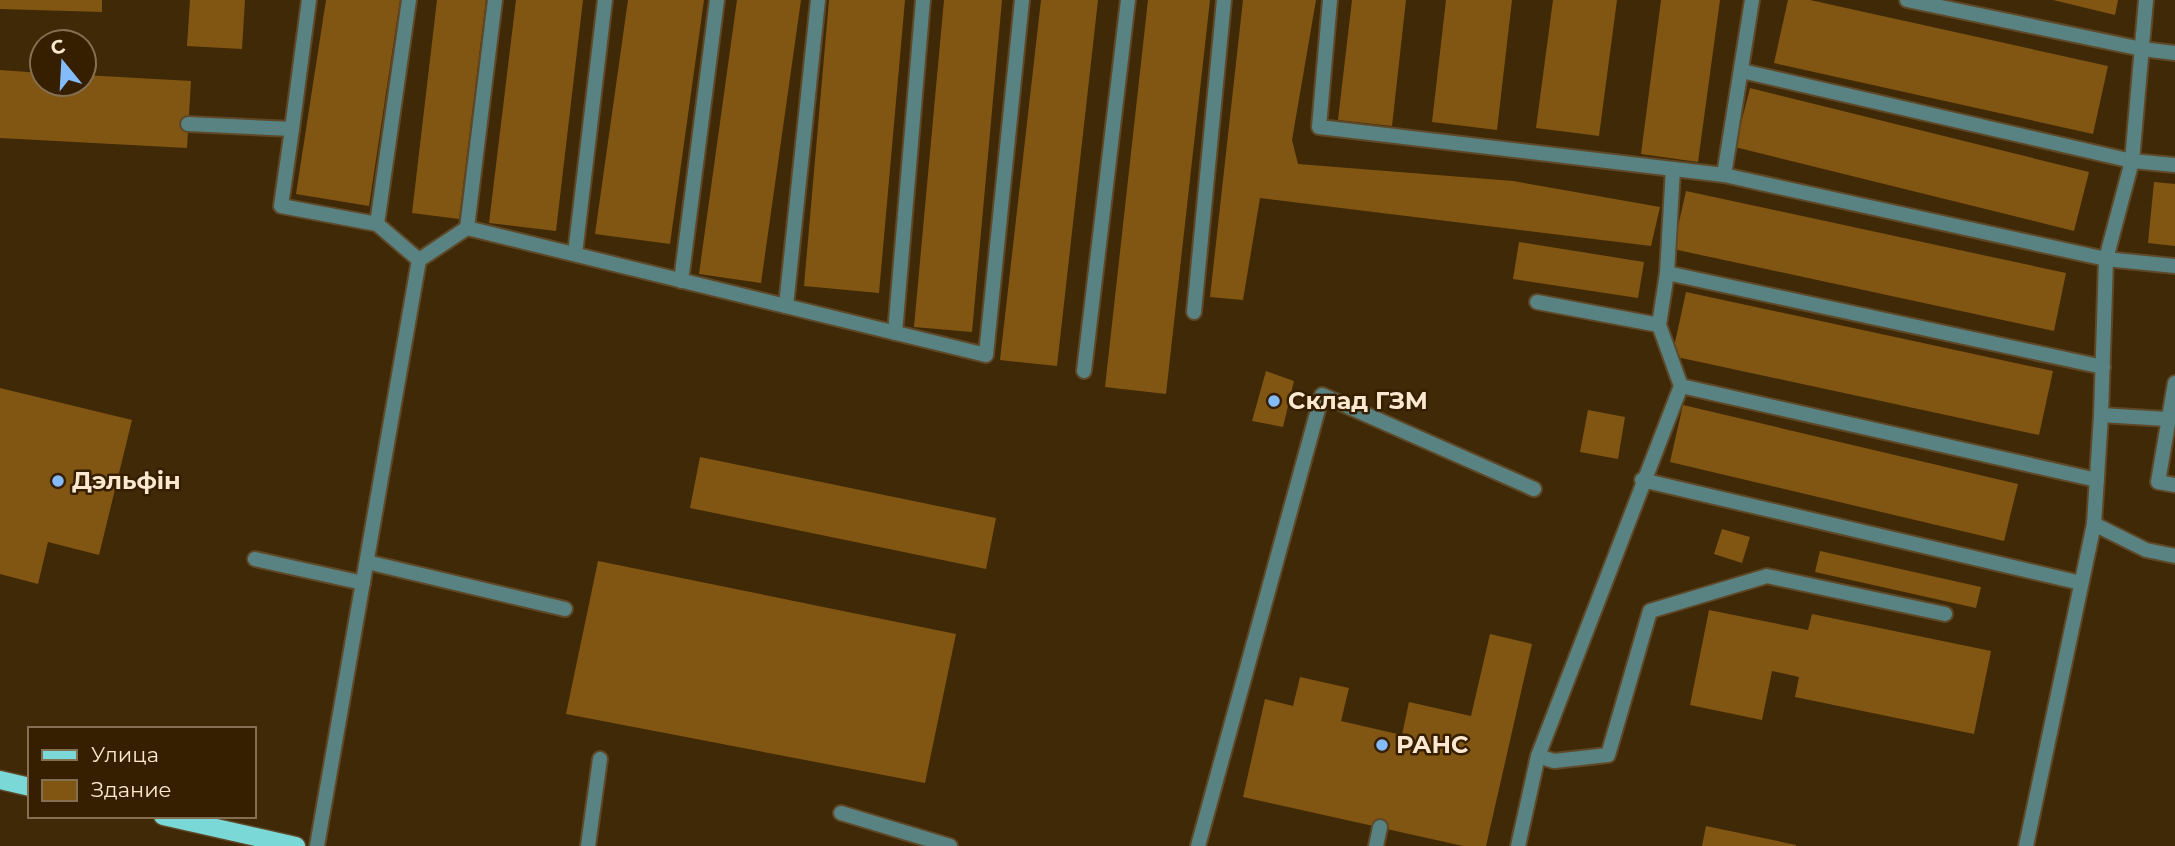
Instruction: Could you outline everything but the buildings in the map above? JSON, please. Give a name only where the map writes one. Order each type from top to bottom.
[{"type":"main road","points":[[0,780],[28,787]]},
{"type":"main road","points":[[172,818],[296,846]]},
{"type":"lane","points":[[309,0],[281,206],[377,224],[419,260]]},
{"type":"lane","points":[[377,224],[410,0]]},
{"type":"lane","points":[[467,228],[495,0]]},
{"type":"lane","points":[[575,254],[606,0]]},
{"type":"lane","points":[[681,281],[717,0]]},
{"type":"lane","points":[[786,306],[818,0]]},
{"type":"lane","points":[[895,333],[923,0]]},
{"type":"lane","points":[[317,846],[419,260],[467,228],[986,355],[1022,0]]},
{"type":"lane","points":[[1084,371],[1128,0]]},
{"type":"lane","points":[[1194,312],[1224,0]]},
{"type":"lane","points":[[1330,0],[1319,127],[1724,175],[2106,259],[2175,266]]},
{"type":"lane","points":[[1724,175],[1752,0]]},
{"type":"lane","points":[[1907,0],[2142,49],[2175,52]]},
{"type":"lane","points":[[2026,846],[2094,524],[2106,259],[2132,161],[2146,0]]},
{"type":"lane","points":[[1742,71],[2132,161],[2175,165]]},
{"type":"lane","points":[[188,124],[292,129]]},
{"type":"lane","points":[[1518,846],[1538,756],[1642,480],[1681,386],[1659,326],[1667,273],[1673,169]]},
{"type":"lane","points":[[1667,273],[2103,367]]},
{"type":"lane","points":[[1537,302],[1659,326]]},
{"type":"lane","points":[[2175,383],[2158,482],[2175,485]]},
{"type":"lane","points":[[1681,386],[2097,480]]},
{"type":"lane","points":[[1198,846],[1322,395],[1534,489]]},
{"type":"lane","points":[[2101,415],[2167,419]]},
{"type":"lane","points":[[1642,480],[2081,583]]},
{"type":"lane","points":[[2094,524],[2146,550],[2175,556]]},
{"type":"lane","points":[[255,559],[363,583]]},
{"type":"lane","points":[[367,562],[565,609]]},
{"type":"lane","points":[[1538,756],[1554,761],[1608,755],[1650,611],[1768,576],[1945,614]]},
{"type":"lane","points":[[589,846],[600,759]]},
{"type":"lane","points":[[841,813],[950,846]]},
{"type":"lane","points":[[1376,846],[1380,827]]},
{"type":"place","name":"Склад ГЗМ","points":[[1274,401]]},
{"type":"place","name":"Дэльфін","points":[[58,481]]},
{"type":"place","name":"РАНС","points":[[1382,745]]}]
